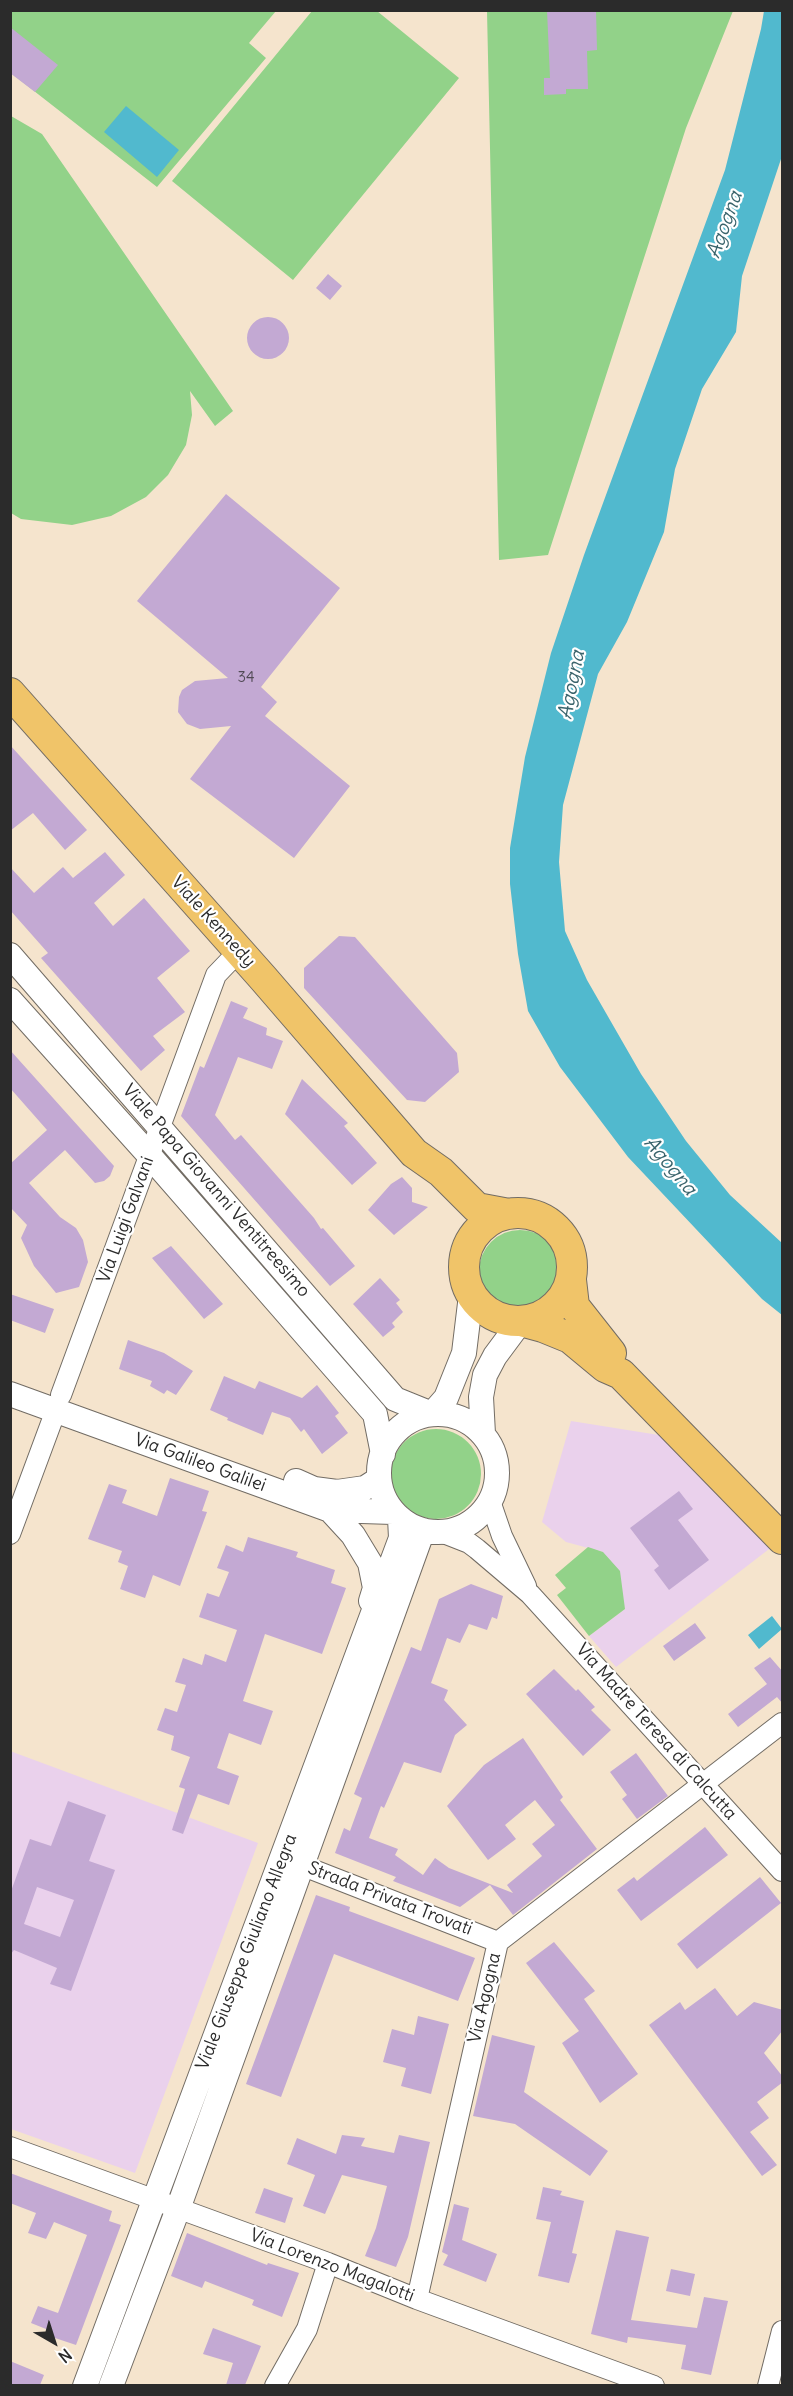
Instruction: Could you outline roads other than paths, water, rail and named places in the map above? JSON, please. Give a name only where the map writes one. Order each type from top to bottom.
[{"type":"main road","name":"Viale Kennedy","points":[[10,693],[239,951],[414,1153]]},
{"type":"main road","points":[[414,1153],[441,1172],[477,1208],[509,1214],[527,1214],[544,1219],[558,1230],[567,1245],[572,1262],[571,1280],[574,1306],[615,1358],[621,1374]]},
{"type":"main road","points":[[414,1153],[429,1182],[469,1229],[463,1265],[465,1281],[471,1295],[481,1308],[495,1317],[543,1326],[570,1338],[605,1367],[621,1374],[783,1539]]},
{"type":"main road","points":[[467,1247],[477,1231],[484,1225],[492,1219],[509,1214]]},
{"type":"main road","points":[[521,1322],[538,1318],[552,1309],[564,1296],[571,1280]]},
{"type":"street","name":"Via Luigi Galvani","points":[[10,1534],[216,975],[239,951]]},
{"type":"street","name":"Viale Papa Giovanni Ventitreesimo","points":[[10,955],[160,1125],[395,1399],[432,1414]]},
{"type":"street","name":"Viale Papa Giovanni Ventitreesimo","points":[[10,1000],[375,1414],[383,1454]]},
{"type":"street","points":[[432,1414],[446,1398],[464,1353],[471,1295]]},
{"type":"street","points":[[483,1434],[481,1397],[485,1375],[495,1356],[521,1322]]},
{"type":"street","name":"Via Galileo Galilei","points":[[10,1376],[58,1402],[330,1510],[397,1515]]},
{"type":"street","name":"Via Galileo Galilei","points":[[10,1394],[58,1402],[314,1489],[337,1492],[365,1488],[379,1479]]},
{"type":"street","points":[[432,1414],[460,1418],[469,1422],[483,1434],[494,1451],[498,1469],[496,1489],[490,1501],[474,1520],[459,1529],[432,1531],[407,1523],[397,1515],[384,1497],[379,1479],[380,1461],[387,1444],[398,1430],[413,1419],[432,1414]]},
{"type":"street","name":"Via Madre Teresa di Calcutta","points":[[490,1501],[502,1536],[530,1594]]},
{"type":"street","points":[[330,1510],[352,1535],[370,1563],[375,1588],[369,1612],[369,1626]]},
{"type":"street","name":"Viale Giuseppe Giuliano Allegra","points":[[111,2385],[178,2208],[369,1626],[402,1538],[397,1515]]},
{"type":"street","name":"Via Madre Teresa di Calcutta","points":[[432,1531],[469,1543],[530,1594],[783,1871]]},
{"type":"street","name":"Viale Giuseppe Giuliano Allegra","points":[[85,2385],[154,2200],[432,1531]]},
{"type":"street","name":"Via Agogna","points":[[417,2299],[498,1942],[783,1723]]},
{"type":"street","name":"Strada Privata Trovati","points":[[293,1861],[498,1942]]},
{"type":"street","name":"Via Lorenzo Magalotti","points":[[10,2147],[654,2385]]},
{"type":"street","points":[[275,2385],[307,2329],[328,2263]]},
{"type":"street","points":[[767,2384],[783,2331]]},
{"type":"water","name":"Agogna","points":[[764,11],[782,11],[782,156],[742,276],[736,332],[702,389],[675,469],[664,532],[627,622],[598,674],[563,805],[559,862],[565,931],[587,980],[641,1074],[686,1141],[730,1195],[782,1243],[782,1315],[762,1299],[628,1157],[560,1067],[528,1011],[518,954],[510,884],[510,848],[525,757],[551,653],[584,555],[725,170]]},
{"type":"water","points":[[126,106],[179,150],[157,177],[104,132]]},
{"type":"water","points":[[772,1616],[782,1629],[759,1649],[748,1635]]}]
